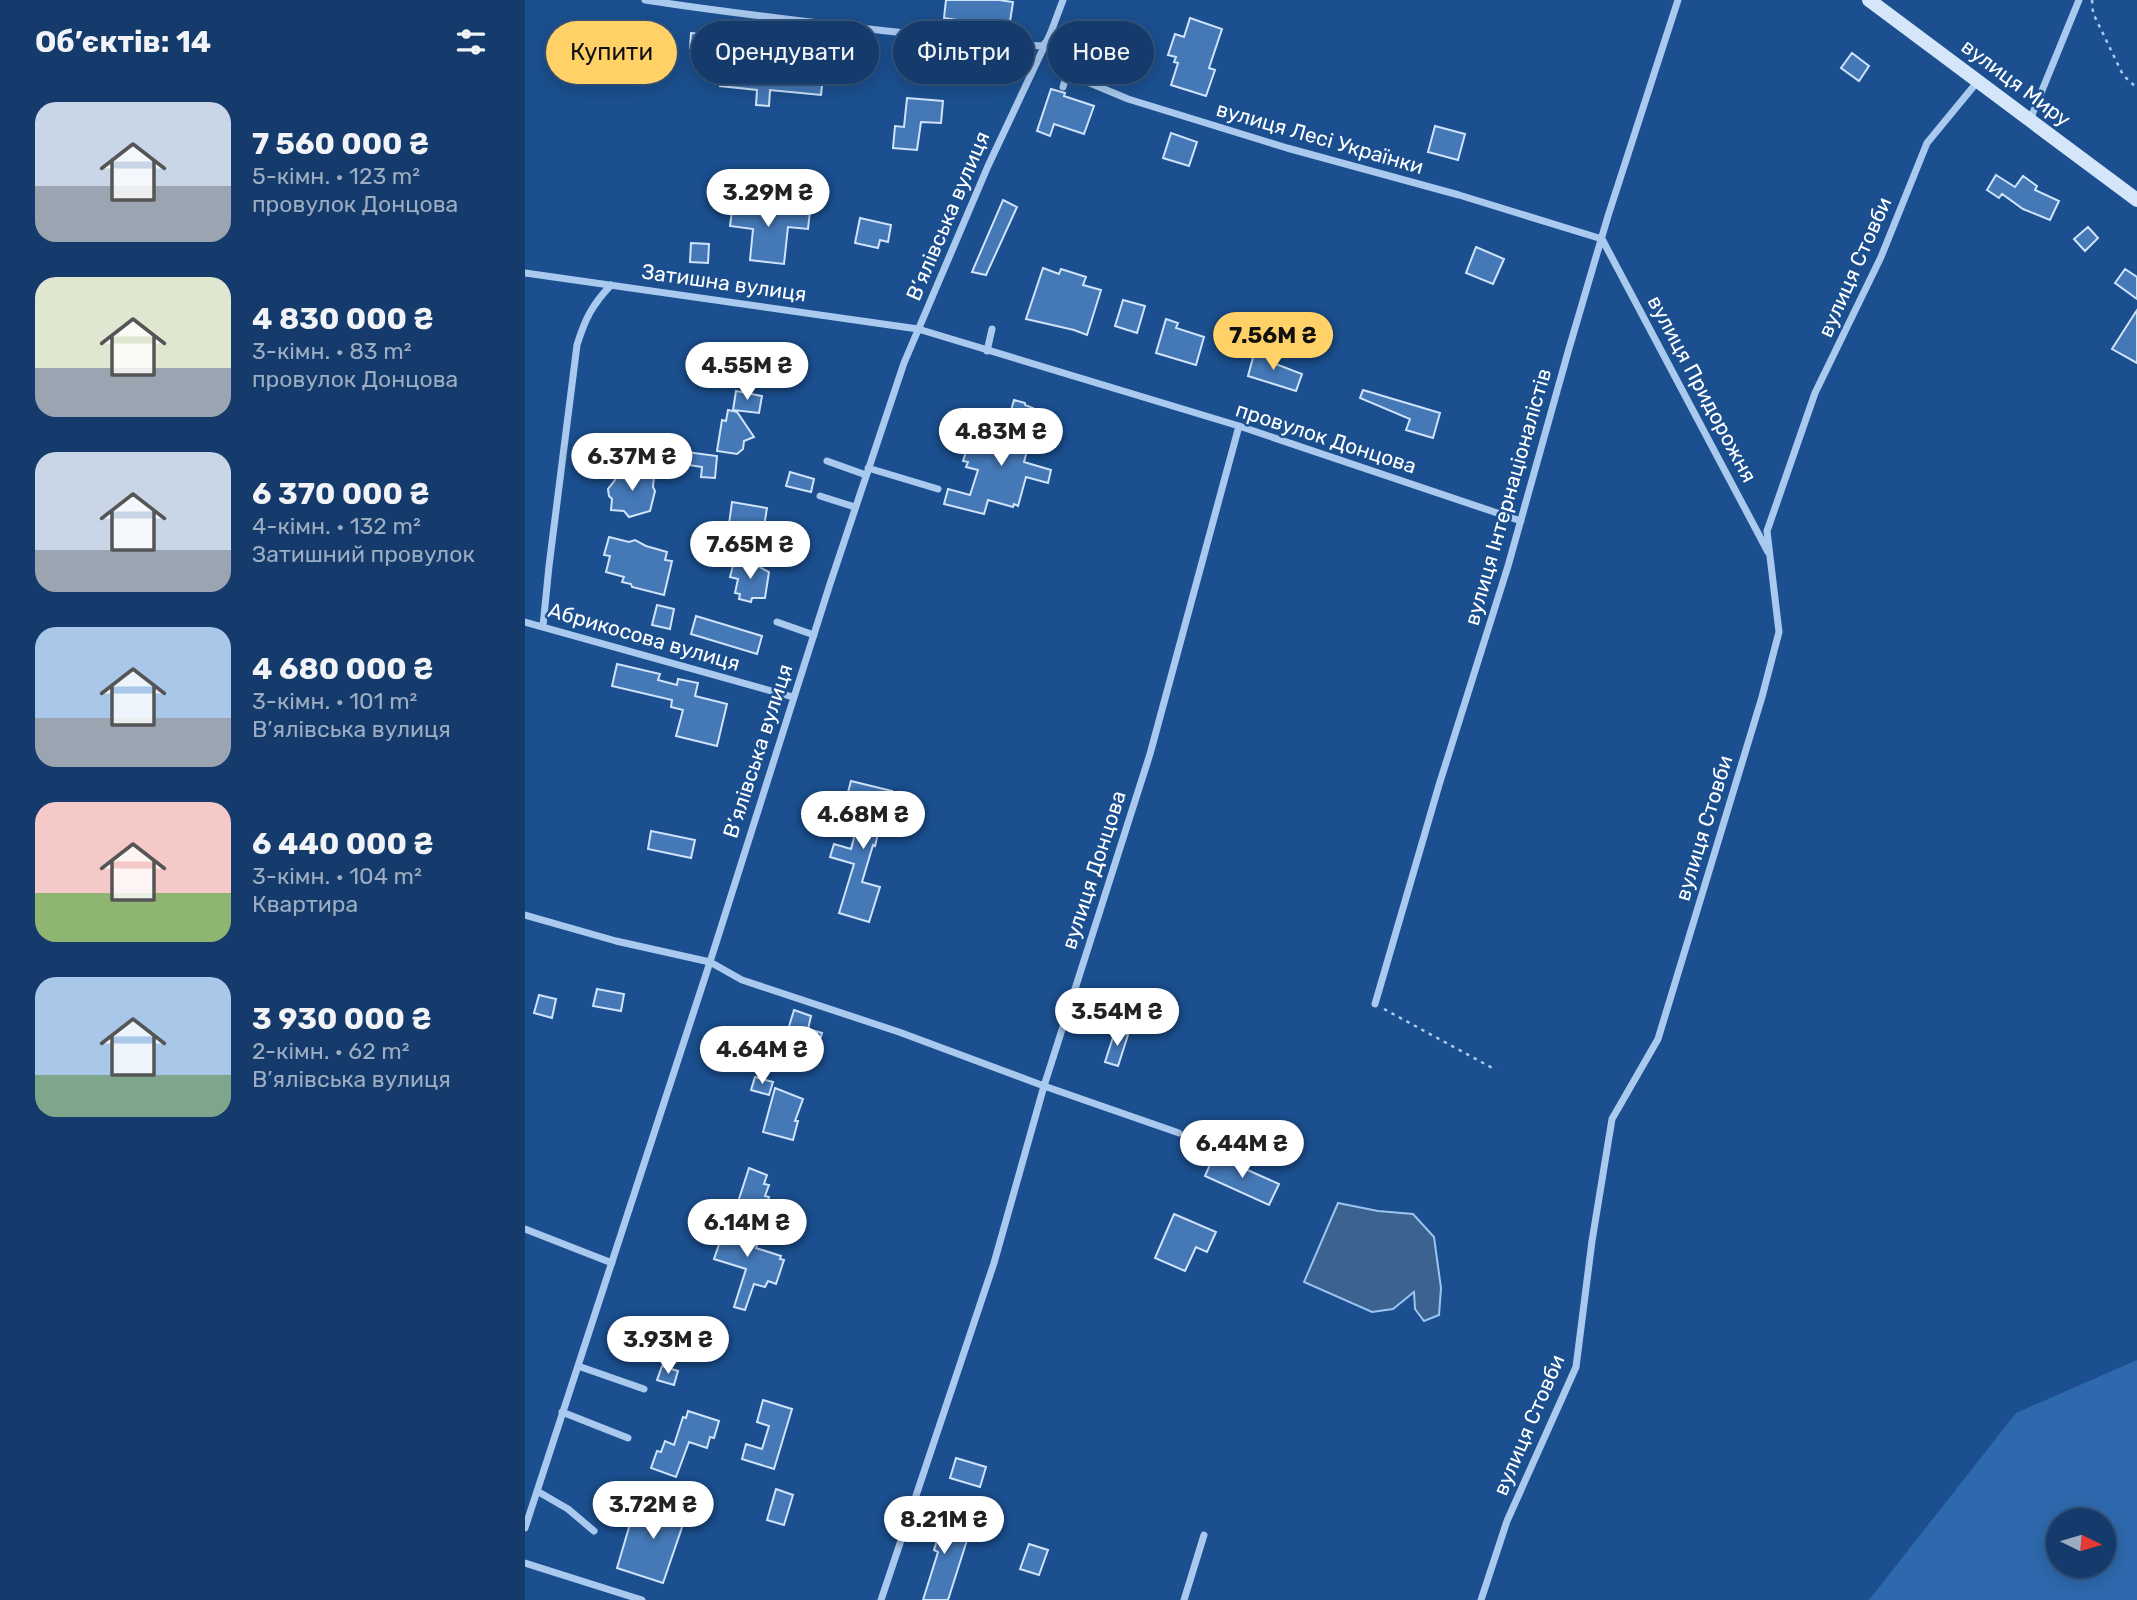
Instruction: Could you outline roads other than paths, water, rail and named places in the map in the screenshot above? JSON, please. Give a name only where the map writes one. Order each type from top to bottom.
[{"type":"street","points":[[645,0],[730,13],[991,43],[1044,45]]},
{"type":"street","name":"В’ялівська вулиця","points":[[525,1528],[710,962],[855,506],[904,363],[1063,0]]},
{"type":"street","name":"вулиця Інтернаціоналістів","points":[[1374,1004],[1521,522],[1567,352],[1678,0]]},
{"type":"street","name":"вулиця Миру","points":[[1869,0],[2137,201]]},
{"type":"street","points":[[2030,120],[2079,0]]},
{"type":"street","name":"вулиця Лесі Українки","points":[[1044,45],[1048,50]]},
{"type":"street","name":"вулиця Стовби","points":[[1481,1600],[1507,1521],[1576,1367],[1612,1119],[1658,1039],[1762,697],[1779,632],[1767,531],[1815,393],[1881,257],[1927,143],[1978,81]]},
{"type":"street","name":"вулиця Лесі Українки","points":[[1093,84],[1141,103],[1287,148],[1459,195],[1602,239]]},
{"type":"street","points":[[1138,112],[1141,103]]},
{"type":"street","name":"вулиця Придорожня","points":[[1602,239],[1770,556]]},
{"type":"street","name":"Затишна вулиця","points":[[525,274],[918,329]]},
{"type":"street","points":[[543,626],[577,345],[590,310],[611,285]]},
{"type":"street","name":"провулок Донцова","points":[[918,329],[1239,426],[1521,522]]},
{"type":"street","points":[[987,351],[992,329]]},
{"type":"street","name":"вулиця Донцова","points":[[880,1600],[994,1264],[1044,1086],[1150,754],[1239,426]]},
{"type":"street","points":[[827,461],[938,489]]},
{"type":"street","points":[[820,496],[855,506]]},
{"type":"street","name":"Абрикосова вулиця","points":[[525,622],[793,697]]},
{"type":"street","points":[[777,622],[814,635]]},
{"type":"street","points":[[525,915],[616,941],[710,962],[742,980],[899,1032],[1179,1133]]},
{"type":"street","points":[[525,1229],[612,1263]]},
{"type":"street","points":[[577,1366],[644,1389]]},
{"type":"street","points":[[562,1412],[628,1438]]},
{"type":"street","points":[[537,1491],[568,1509],[594,1531]]},
{"type":"street","points":[[1184,1600],[1204,1535]]},
{"type":"street","points":[[525,1563],[642,1600]]}]
